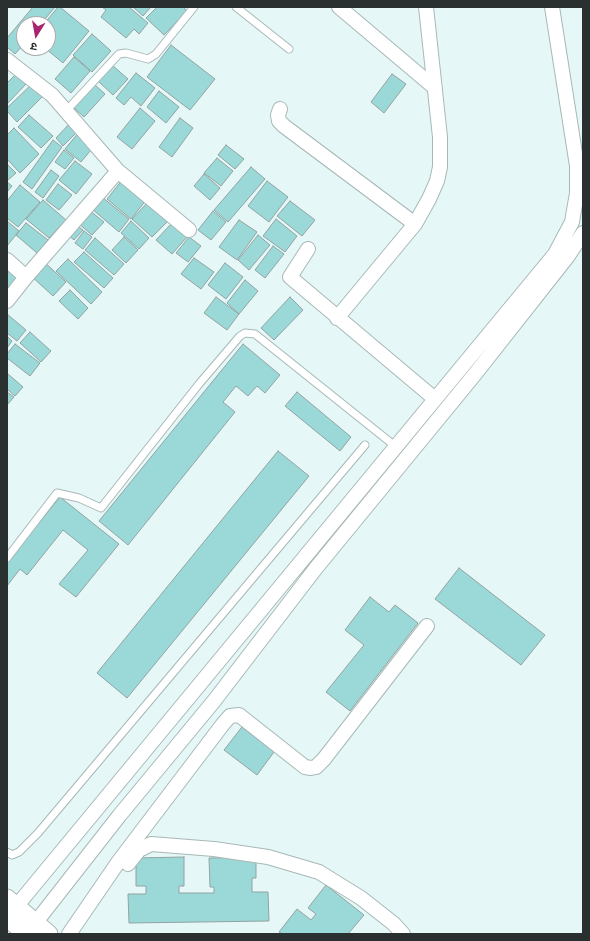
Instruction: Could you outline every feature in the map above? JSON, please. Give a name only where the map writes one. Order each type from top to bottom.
[{"type":"street","points":[[339,7],[435,88]]},
{"type":"street","points":[[337,318],[415,224],[437,181],[440,166],[440,137],[426,7]]},
{"type":"street","points":[[49,934],[30,930],[9,910],[555,254],[572,222],[580,166],[552,7]]},
{"type":"street","points":[[7,60],[52,95],[118,171],[189,230]]},
{"type":"street","points":[[280,109],[278,115],[279,121],[284,126],[415,224]]},
{"type":"street","points":[[7,301],[118,171]]},
{"type":"street","points":[[30,930],[119,816],[214,701],[316,568],[475,374],[568,256],[583,233]]},
{"type":"street","points":[[308,249],[290,277],[434,399]]},
{"type":"street","points":[[7,260],[26,277]]},
{"type":"street","points":[[69,934],[119,861],[222,724],[230,716],[239,715],[305,767],[316,767],[324,759],[427,626]]},
{"type":"street","points":[[81,934],[116,878],[139,850],[151,844],[214,849],[268,857],[320,872],[361,898],[394,924],[403,934]]},
{"type":"lane","points":[[66,112],[119,54],[126,53],[148,59],[156,54],[194,7]]},
{"type":"lane","points":[[236,7],[289,49]]},
{"type":"lane","points":[[7,558],[57,493],[79,498],[101,508],[200,384],[240,336],[245,333],[255,334],[396,446]]},
{"type":"lane","points":[[7,852],[12,855],[19,852],[38,833],[365,445]]},
{"type":"building","points":[[33,7],[55,7],[48,16],[25,16]]},
{"type":"building","points":[[58,7],[60,7],[89,31],[63,63],[55,56],[56,56],[56,16],[51,16]]},
{"type":"building","points":[[102,7],[129,7],[148,23],[139,34],[134,29],[126,38],[101,17],[106,10]]},
{"type":"building","points":[[133,7],[151,7],[143,16]]},
{"type":"building","points":[[157,7],[183,7],[187,11],[164,35],[146,18]]},
{"type":"building","points":[[16,27],[15,54],[7,47],[7,38]]},
{"type":"building","points":[[92,34],[111,51],[92,72],[73,55]]},
{"type":"building","points":[[171,45],[215,79],[190,110],[147,77]]},
{"type":"building","points":[[74,57],[90,71],[71,93],[55,79]]},
{"type":"building","points":[[112,65],[128,79],[113,95],[98,81]]},
{"type":"building","points":[[17,73],[27,83],[7,104],[7,83]]},
{"type":"building","points":[[136,73],[155,88],[141,106],[131,97],[124,105],[116,98]]},
{"type":"building","points":[[392,74],[406,84],[384,113],[371,102]]},
{"type":"building","points":[[33,83],[44,95],[17,122],[7,111],[7,108]]},
{"type":"building","points":[[95,85],[105,94],[84,117],[74,108]]},
{"type":"building","points":[[159,91],[179,107],[166,123],[147,107]]},
{"type":"building","points":[[140,108],[155,121],[132,149],[117,137]]},
{"type":"building","points":[[29,115],[53,136],[41,148],[18,127]]},
{"type":"building","points":[[180,118],[193,128],[172,157],[159,147]]},
{"type":"building","points":[[71,122],[79,130],[63,146],[56,138]]},
{"type":"building","points":[[14,128],[39,154],[20,173],[7,159],[7,135]]},
{"type":"building","points":[[79,132],[95,145],[81,162],[65,149]]},
{"type":"building","points":[[53,140],[62,147],[32,189],[23,182]]},
{"type":"building","points":[[226,145],[244,159],[235,169],[218,155]]},
{"type":"building","points":[[64,150],[74,158],[65,169],[55,162]]},
{"type":"building","points":[[217,158],[233,171],[221,186],[204,173]]},
{"type":"building","points":[[75,161],[92,174],[76,194],[59,180]]},
{"type":"building","points":[[7,164],[16,173],[8,180],[7,179]]},
{"type":"building","points":[[251,167],[265,179],[228,222],[214,210]]},
{"type":"building","points":[[51,170],[59,176],[43,198],[35,192]]},
{"type":"building","points":[[204,174],[220,188],[210,200],[194,186]]},
{"type":"building","points":[[123,179],[147,199],[131,219],[107,199]]},
{"type":"building","points":[[267,181],[288,197],[269,222],[248,206]]},
{"type":"building","points":[[7,182],[12,186],[7,192]]},
{"type":"building","points":[[58,184],[72,195],[59,210],[46,200]]},
{"type":"building","points":[[20,185],[40,202],[18,227],[7,218],[7,201]]},
{"type":"building","points":[[102,197],[129,219],[119,232],[92,209]]},
{"type":"building","points":[[43,200],[66,220],[49,238],[26,219]]},
{"type":"building","points":[[290,201],[315,220],[302,236],[277,216]]},
{"type":"building","points":[[148,202],[169,220],[152,237],[132,219]]},
{"type":"building","points":[[89,210],[104,222],[92,235],[78,223]]},
{"type":"building","points":[[213,211],[226,222],[211,240],[198,230]]},
{"type":"building","points":[[276,219],[297,236],[285,252],[263,236]]},
{"type":"building","points":[[239,220],[257,232],[237,260],[219,247]]},
{"type":"building","points":[[7,221],[19,231],[7,246]]},
{"type":"building","points":[[131,221],[149,238],[139,249],[121,233]]},
{"type":"building","points":[[26,223],[48,240],[37,253],[16,235]]},
{"type":"building","points":[[172,223],[187,237],[172,254],[156,240]]},
{"type":"building","points":[[76,225],[83,230],[74,240],[68,235]]},
{"type":"building","points":[[84,231],[92,237],[83,249],[75,243]]},
{"type":"building","points":[[258,235],[270,245],[249,270],[238,260]]},
{"type":"building","points":[[124,237],[138,250],[126,263],[112,250]]},
{"type":"building","points":[[189,237],[201,246],[188,262],[176,253]]},
{"type":"building","points":[[95,238],[124,264],[114,275],[85,250]]},
{"type":"building","points":[[273,246],[284,254],[265,278],[255,270]]},
{"type":"building","points":[[84,252],[113,278],[104,288],[74,262]]},
{"type":"building","points":[[194,258],[214,272],[201,289],[181,274]]},
{"type":"building","points":[[68,259],[102,292],[91,304],[56,271]]},
{"type":"building","points":[[43,261],[66,282],[53,296],[30,275]]},
{"type":"building","points":[[225,263],[243,277],[226,299],[208,285]]},
{"type":"building","points":[[11,268],[19,275],[7,290],[7,274]]},
{"type":"building","points":[[245,280],[258,291],[239,314],[227,303]]},
{"type":"building","points":[[70,290],[88,308],[78,319],[59,301]]},
{"type":"building","points":[[216,297],[239,314],[227,330],[204,313]]},
{"type":"building","points":[[290,297],[303,310],[274,340],[261,328]]},
{"type":"building","points":[[7,314],[26,330],[17,341],[7,333]]},
{"type":"building","points":[[30,332],[51,351],[41,362],[20,343]]},
{"type":"building","points":[[7,336],[12,341],[7,348]]},
{"type":"building","points":[[15,344],[40,363],[30,376],[7,358],[7,354]]},
{"type":"building","points":[[243,344],[280,375],[265,393],[257,386],[248,396],[236,386],[223,402],[235,412],[128,545],[99,521]]},
{"type":"building","points":[[7,374],[23,387],[15,396],[7,389]]},
{"type":"building","points":[[7,392],[14,397],[7,405]]},
{"type":"building","points":[[297,392],[351,437],[340,451],[285,406]]},
{"type":"building","points":[[278,451],[309,476],[127,698],[97,673]]},
{"type":"building","points":[[60,497],[119,544],[76,597],[59,584],[88,550],[63,530],[27,575],[20,569],[7,586],[7,562]]},
{"type":"building","points":[[459,568],[545,635],[521,665],[435,599]]},
{"type":"building","points":[[370,597],[389,612],[395,605],[418,623],[350,711],[326,692],[364,645],[345,630]]},
{"type":"building","points":[[242,727],[274,752],[257,775],[224,750]]},
{"type":"building","points":[[184,857],[184,886],[179,886],[179,893],[214,893],[214,887],[210,887],[209,858],[256,857],[256,878],[252,878],[252,892],[268,892],[269,921],[129,923],[128,894],[146,894],[146,886],[136,886],[136,858]]},
{"type":"building","points":[[326,885],[364,915],[348,934],[283,934],[279,932],[297,909],[311,920],[316,914],[308,908]]}]
